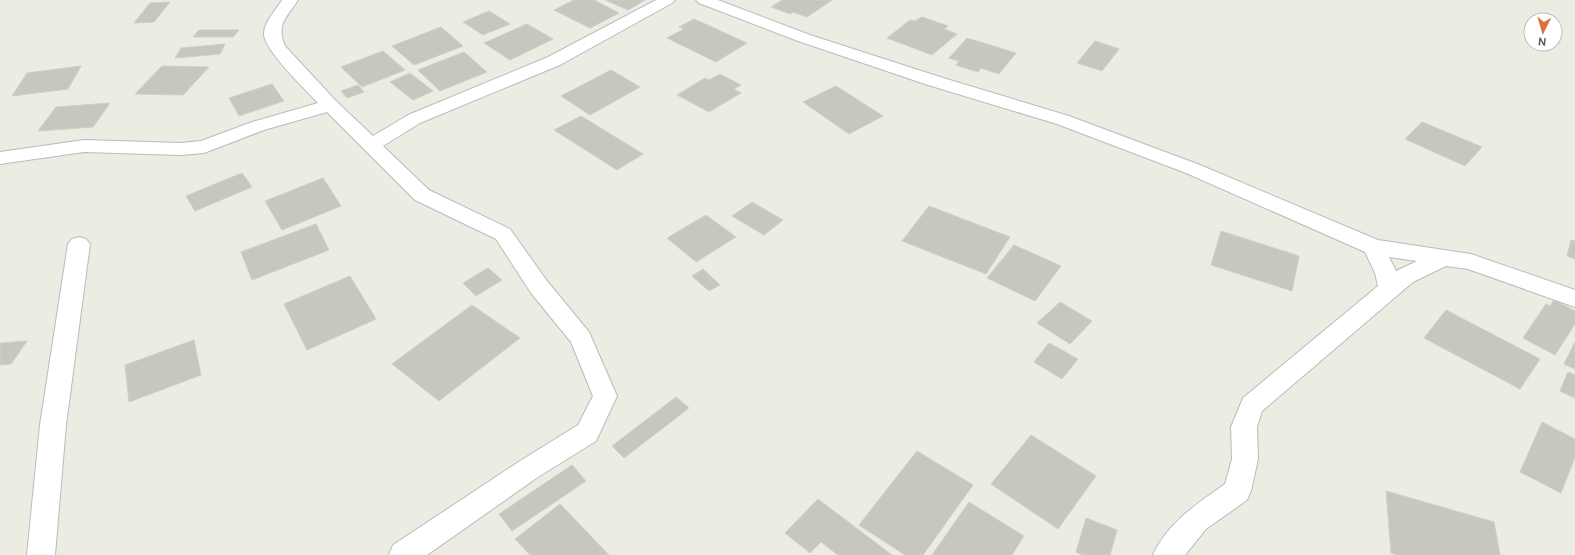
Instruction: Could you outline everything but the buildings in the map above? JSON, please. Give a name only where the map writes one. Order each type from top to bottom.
[{"type":"street","points":[[290,0],[274,24],[272,35],[277,48],[330,105],[422,195],[503,234],[539,287],[581,338],[605,396],[587,433],[529,469],[403,555]]},
{"type":"street","points":[[372,145],[414,119],[554,61],[667,0]]},
{"type":"street","points":[[704,0],[804,38],[934,81],[1064,120],[1193,169],[1374,247],[1471,262],[1575,299]]},
{"type":"street","points":[[0,158],[84,146],[181,150],[204,147],[258,126],[330,105]]},
{"type":"street","points":[[41,555],[53,425],[79,244]]},
{"type":"street","points":[[1374,247],[1380,264],[1390,278],[1389,289]]},
{"type":"street","points":[[1167,555],[1196,520],[1236,490],[1245,459],[1244,426],[1252,405],[1405,276],[1444,258]]}]
